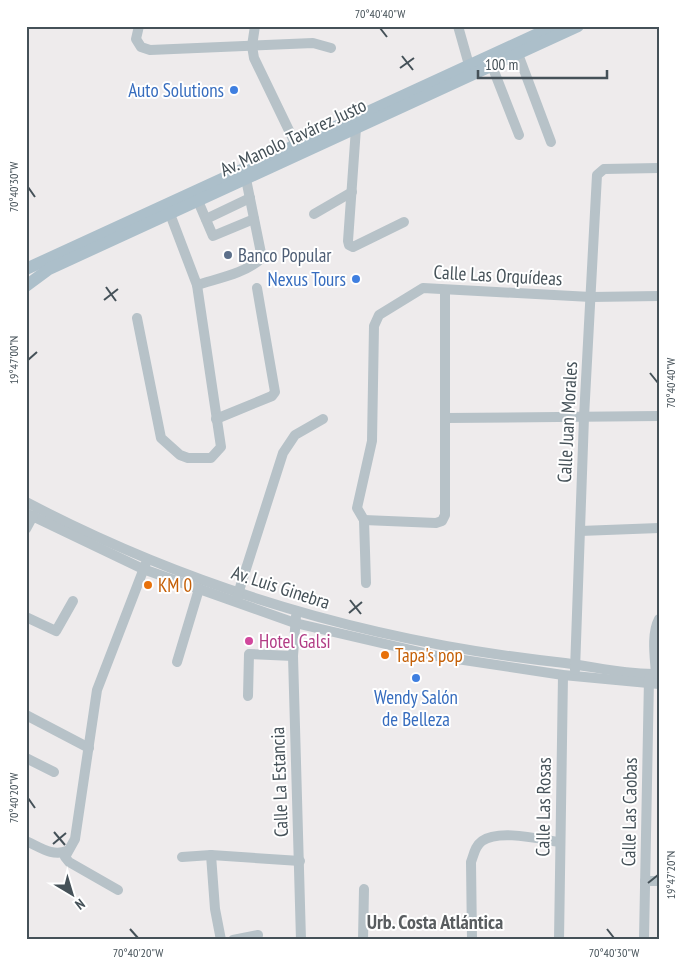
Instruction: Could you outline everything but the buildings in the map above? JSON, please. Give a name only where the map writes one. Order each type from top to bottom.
[{"type":"main road","name":"Av. Manolo Tavárez Justo","points":[[26,286],[49,269],[356,128],[555,26]]},
{"type":"main road","name":"Av. Manolo Tavárez Justo","points":[[26,269],[296,145],[471,70],[492,66],[578,26]]},
{"type":"street","points":[[139,26],[136,39],[141,47],[150,50],[313,43],[331,48]]},
{"type":"street","points":[[255,26],[252,46],[254,58],[296,145]]},
{"type":"street","points":[[458,26],[471,70]]},
{"type":"street","points":[[518,54],[551,142]]},
{"type":"street","points":[[492,66],[519,135]]},
{"type":"street","points":[[356,128],[348,241],[350,245],[353,247],[371,240],[404,222]]},
{"type":"street","name":"Calle Juan Morales","points":[[575,676],[584,417],[597,176],[604,169],[659,168]]},
{"type":"street","points":[[197,284],[229,276],[253,266],[262,258],[246,179]]},
{"type":"street","points":[[314,214],[352,192]]},
{"type":"street","points":[[206,219],[250,198]]},
{"type":"street","points":[[198,201],[213,236],[254,219]]},
{"type":"street","points":[[137,318],[161,438],[180,455],[188,458],[210,458],[221,447],[197,284],[170,214]]},
{"type":"street","points":[[216,419],[272,396],[274,392],[257,288]]},
{"type":"street","name":"Calle Las Orquídeas","points":[[364,520],[358,508],[372,441],[374,326],[379,315],[423,288],[591,297],[659,296]]},
{"type":"street","points":[[366,583],[364,520],[436,523],[442,521],[445,515],[445,290]]},
{"type":"street","points":[[446,418],[659,416]]},
{"type":"street","points":[[237,598],[283,453],[295,435],[323,419]]},
{"type":"street","name":"Av. Luis Ginebra","points":[[26,502],[237,598]]},
{"type":"street","points":[[26,529],[29,515]]},
{"type":"street","name":"Av. Luis Ginebra","points":[[29,515],[143,569],[199,589],[237,598],[296,617],[437,656],[563,675],[654,678]]},
{"type":"street","points":[[580,531],[659,528]]},
{"type":"street","points":[[118,890],[69,862],[65,857],[76,839],[97,690],[148,558]]},
{"type":"street","points":[[177,662],[199,589]]},
{"type":"street","points":[[26,617],[56,631],[73,601]]},
{"type":"street","name":"Av. Luis Ginebra","points":[[296,617],[502,656],[576,664],[654,678]]},
{"type":"street","name":"Calle La Estancia","points":[[296,617],[293,656],[301,940]]},
{"type":"street","name":"Calle Las Caobas","points":[[644,940],[655,640],[659,619]]},
{"type":"street","points":[[248,696],[249,654],[293,656]]},
{"type":"street","name":"Calle Las Rosas","points":[[559,940],[563,675]]},
{"type":"street","points":[[26,715],[88,748]]},
{"type":"street","points":[[26,758],[54,772]]},
{"type":"street","points":[[472,940],[472,862],[475,850],[480,842],[491,836],[501,835],[559,842]]},
{"type":"street","points":[[26,841],[52,853],[60,854],[67,851]]},
{"type":"street","points":[[211,855],[214,909],[221,940]]},
{"type":"street","points":[[182,857],[211,855],[300,861]]},
{"type":"street","points":[[645,881],[659,881]]},
{"type":"street","points":[[363,940],[364,889]]},
{"type":"street","points":[[233,940],[258,935]]},
{"type":"place","name":"Auto Solutions","points":[[234,90]]},
{"type":"place","name":"Banco Popular","points":[[228,255]]},
{"type":"place","name":"Nexus Tours","points":[[356,279]]},
{"type":"place","name":"KM 0","points":[[148,585]]},
{"type":"place","name":"Hotel Galsi","points":[[249,641]]},
{"type":"place","name":"Tapa's pop","points":[[385,655]]},
{"type":"place","name":"Wendy Salón de Belleza","points":[[416,678]]},
{"type":"district","name":"Urb. Costa Atlántica","points":[[435,922]]}]
